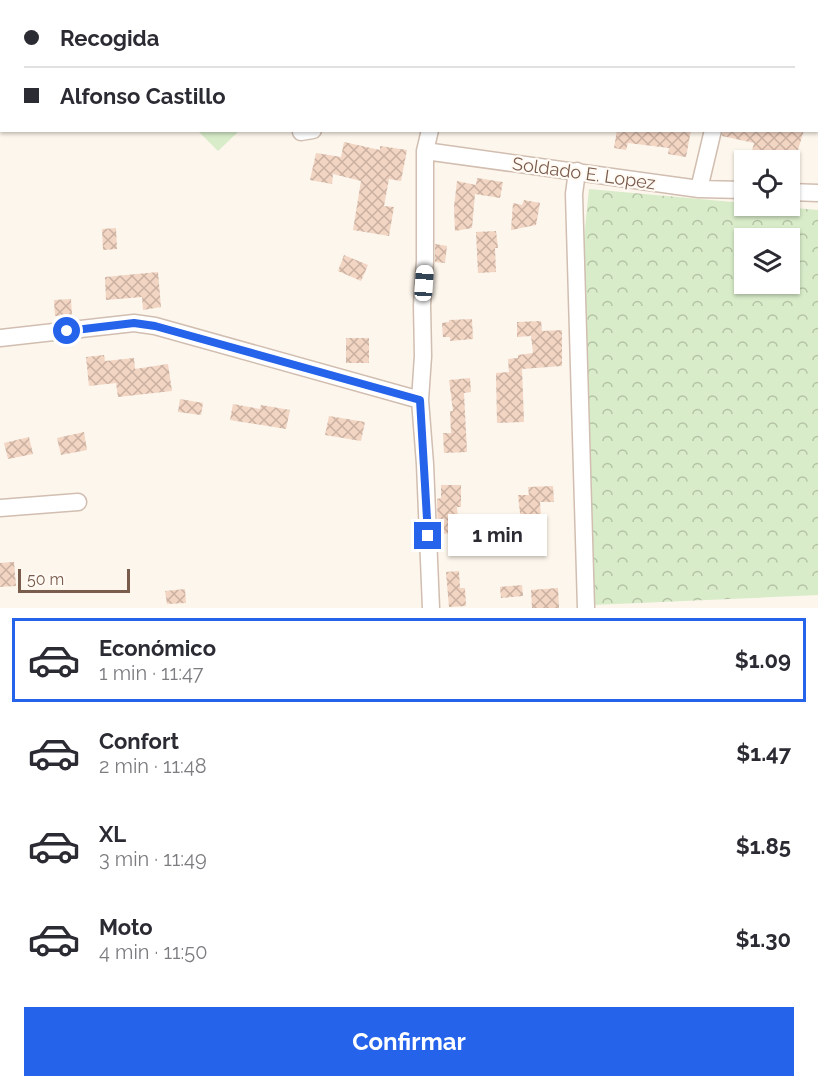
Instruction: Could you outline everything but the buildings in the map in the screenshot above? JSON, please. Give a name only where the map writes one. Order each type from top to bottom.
[{"type":"street","points":[[430,132],[425,151],[425,261],[420,400],[425,464],[430,608]]},
{"type":"street","points":[[699,189],[713,132]]},
{"type":"street","name":"Soldado E. Lopez","points":[[425,151],[699,189],[734,190]]},
{"type":"street","points":[[577,171],[574,202],[586,608]]},
{"type":"street","points":[[800,192],[818,193]]},
{"type":"street","points":[[0,338],[134,323],[155,326],[420,400]]},
{"type":"street","points":[[0,508],[78,502]]},
{"type":"green space","points":[[199,132],[238,132],[218,151]]},
{"type":"green space","points":[[589,189],[734,202],[734,216],[800,216],[800,208],[818,210],[818,595],[593,605],[582,258]]},
{"type":"route","points":[[67,331],[134,323],[155,326],[420,400],[428,536]]}]
